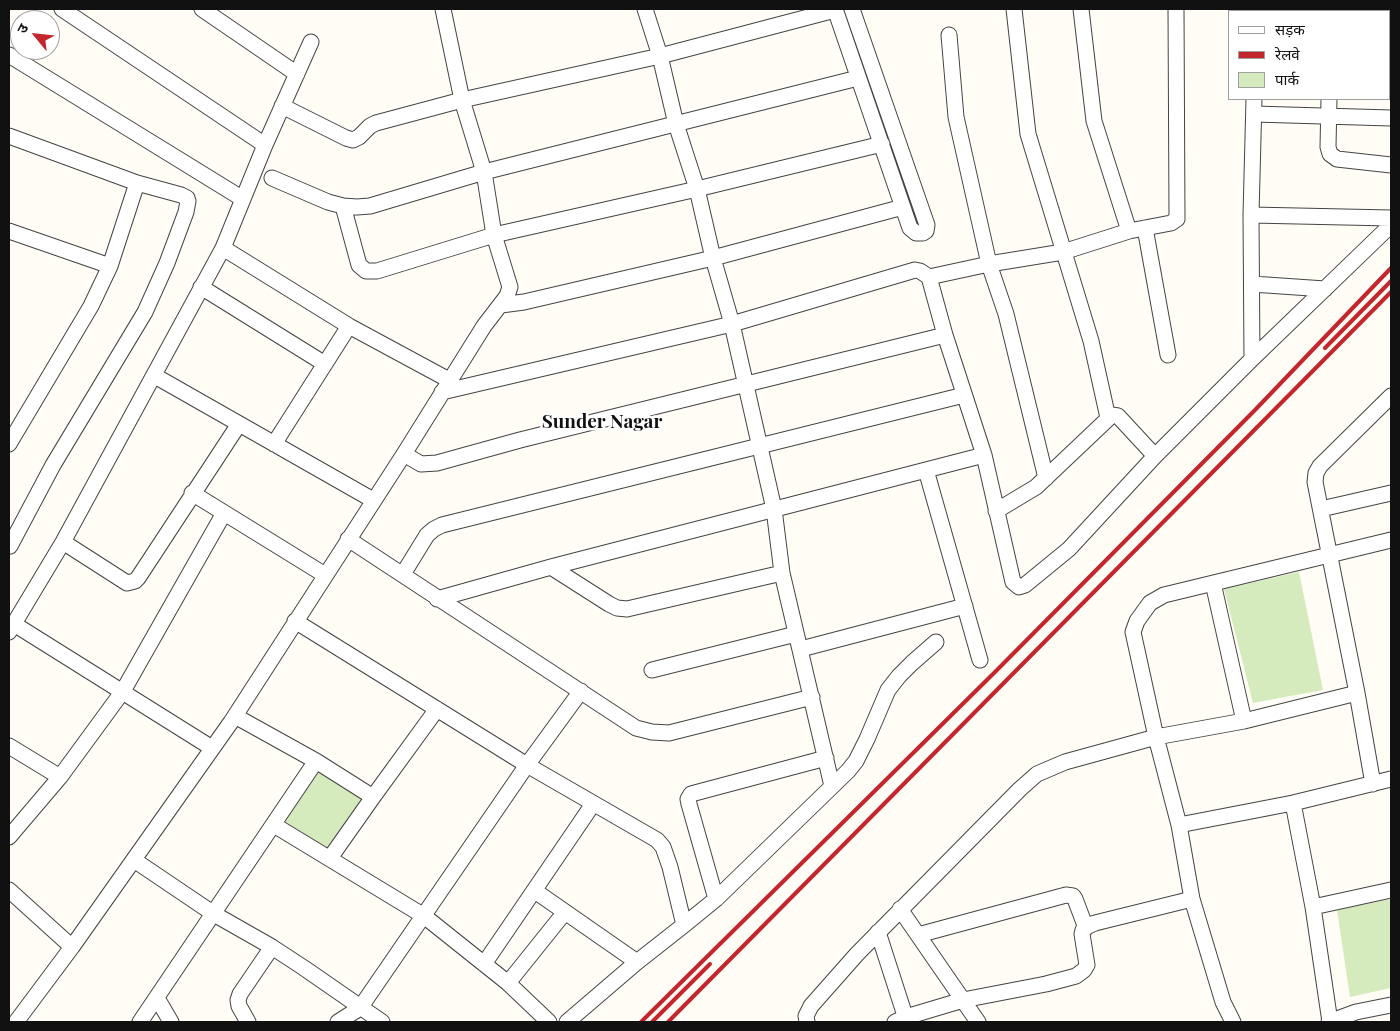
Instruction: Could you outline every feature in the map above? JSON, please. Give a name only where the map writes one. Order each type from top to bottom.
[{"type":"street","points":[[62,9],[265,145]]},
{"type":"street","points":[[202,9],[297,74]]},
{"type":"street","points":[[16,1022],[72,947],[235,716],[404,454],[445,386],[484,326],[507,296],[510,287],[494,235],[484,172],[462,100],[442,9]]},
{"type":"street","points":[[645,9],[660,56],[676,124],[697,189],[712,258],[732,324],[744,384],[774,509],[782,573],[832,786]]},
{"type":"street","points":[[282,106],[353,140],[376,123],[462,100],[660,56],[835,10],[910,228],[918,233],[923,233],[926,231],[927,225],[852,9]]},
{"type":"street","points":[[1014,9],[1028,134],[1091,341],[1108,418]]},
{"type":"street","points":[[1081,9],[1094,121],[1130,232]]},
{"type":"street","points":[[928,277],[989,264],[1063,252],[1175,221],[1178,215],[1176,9]]},
{"type":"street","points":[[949,35],[956,117],[989,264],[1006,314],[1046,478]]},
{"type":"street","points":[[212,748],[123,691],[11,628],[63,542],[223,248],[265,145],[311,42]]},
{"type":"street","points":[[9,55],[243,199]]},
{"type":"street","points":[[272,178],[328,202],[343,206],[370,206],[484,172],[858,78]]},
{"type":"street","points":[[1330,100],[1328,147],[1332,157],[1391,166]]},
{"type":"street","points":[[1252,359],[1254,106],[1329,116],[1391,118]]},
{"type":"street","points":[[9,136],[137,183],[181,195],[188,201],[186,212],[167,263],[145,312],[53,465],[10,546]]},
{"type":"street","points":[[343,206],[359,265],[370,272],[494,235],[697,189],[882,144]]},
{"type":"street","points":[[9,444],[91,306],[110,266],[137,183]]},
{"type":"street","points":[[501,305],[524,302],[712,258],[903,207]]},
{"type":"street","points":[[1252,215],[1391,218]]},
{"type":"street","points":[[223,248],[445,386],[732,324],[915,270],[920,271],[928,277],[984,456],[1012,582],[1019,587],[1025,585],[1069,549],[1155,456],[1391,225]]},
{"type":"street","points":[[1145,228],[1168,355]]},
{"type":"street","points":[[9,231],[110,266]]},
{"type":"street","points":[[1252,284],[1325,289]]},
{"type":"street","points":[[201,288],[325,364]]},
{"type":"street","points":[[274,444],[349,326]]},
{"type":"street","points":[[404,454],[421,464],[436,463],[520,440],[945,335]]},
{"type":"street","points":[[154,376],[373,500]]},
{"type":"street","points":[[403,574],[427,535],[442,525],[964,395]]},
{"type":"street","points":[[1373,784],[1315,482],[1316,473],[1320,466],[1391,396]]},
{"type":"street","points":[[996,511],[1036,487],[1112,415],[1116,415],[1155,456]]},
{"type":"street","points":[[63,542],[130,583],[138,578],[239,424]]},
{"type":"street","points":[[437,598],[984,456]]},
{"type":"street","points":[[926,470],[980,660]]},
{"type":"street","points":[[192,493],[325,575]]},
{"type":"street","points":[[1320,509],[1391,493]]},
{"type":"street","points":[[9,837],[60,777],[123,691],[224,513]]},
{"type":"street","points":[[348,539],[636,728],[661,733],[706,724],[812,697]]},
{"type":"street","points":[[1233,1022],[1223,1002],[1192,899],[1179,825],[1156,737],[1133,632],[1137,621],[1150,603],[1164,596],[1391,540]]},
{"type":"street","points":[[551,567],[609,604],[617,608],[627,609],[782,573]]},
{"type":"street","points":[[1213,583],[1244,721]]},
{"type":"street","points":[[801,649],[965,606]]},
{"type":"street","points":[[295,621],[527,765],[657,840],[663,847],[670,867],[684,925]]},
{"type":"street","points":[[652,670],[796,634]]},
{"type":"street","points":[[568,1022],[637,962],[716,899],[848,771],[856,760],[888,690],[905,669],[936,642]]},
{"type":"street","points":[[338,1022],[360,1008],[580,691]]},
{"type":"street","points":[[807,1022],[806,1016],[811,1006],[878,932],[1020,789],[1038,774],[1065,762],[1156,737],[1244,721],[1357,693]]},
{"type":"street","points":[[330,858],[437,709]]},
{"type":"street","points":[[235,716],[316,761],[373,797]]},
{"type":"street","points":[[9,746],[60,777]]},
{"type":"street","points":[[716,899],[688,804],[690,794],[826,758]]},
{"type":"street","points":[[140,1022],[316,761]]},
{"type":"street","points":[[1179,825],[1293,803],[1391,779]]},
{"type":"street","points":[[1293,803],[1313,907],[1329,1022],[1356,1012],[1391,1005]]},
{"type":"street","points":[[484,964],[593,804]]},
{"type":"street","points":[[274,825],[424,916],[508,983],[549,1022]]},
{"type":"street","points":[[134,860],[214,914],[272,947],[382,1022]]},
{"type":"street","points":[[9,890],[72,947]]},
{"type":"street","points":[[1313,907],[1391,890]]},
{"type":"street","points":[[535,891],[637,962]]},
{"type":"street","points":[[918,935],[1070,895],[1075,899],[1086,928]]},
{"type":"street","points":[[878,932],[903,1021],[963,1000],[1046,984],[1076,976],[1087,965],[1082,934],[1086,928],[1095,923],[1192,899]]},
{"type":"street","points":[[900,909],[978,1022]]},
{"type":"street","points":[[508,983],[565,912]]},
{"type":"street","points":[[248,1022],[238,1006],[238,1000],[240,994],[272,947]]},
{"type":"street","points":[[157,998],[171,1022]]},
{"type":"green space","points":[[1299,572],[1323,690],[1253,703],[1224,589]]},
{"type":"green space","points":[[317,766],[367,796],[329,852],[281,819]]},
{"type":"green space","points":[[1391,899],[1391,988],[1350,997],[1337,910]]},
{"type":"railway","points":[[641,1022],[994,673],[1255,410],[1391,268]]},
{"type":"railway","points":[[1325,348],[1391,281]]},
{"type":"railway","points":[[668,1022],[1391,292]]},
{"type":"railway","points":[[652,1022],[710,964]]},
{"type":"district","name":"Sunder Nagar","points":[[602,422]]}]
